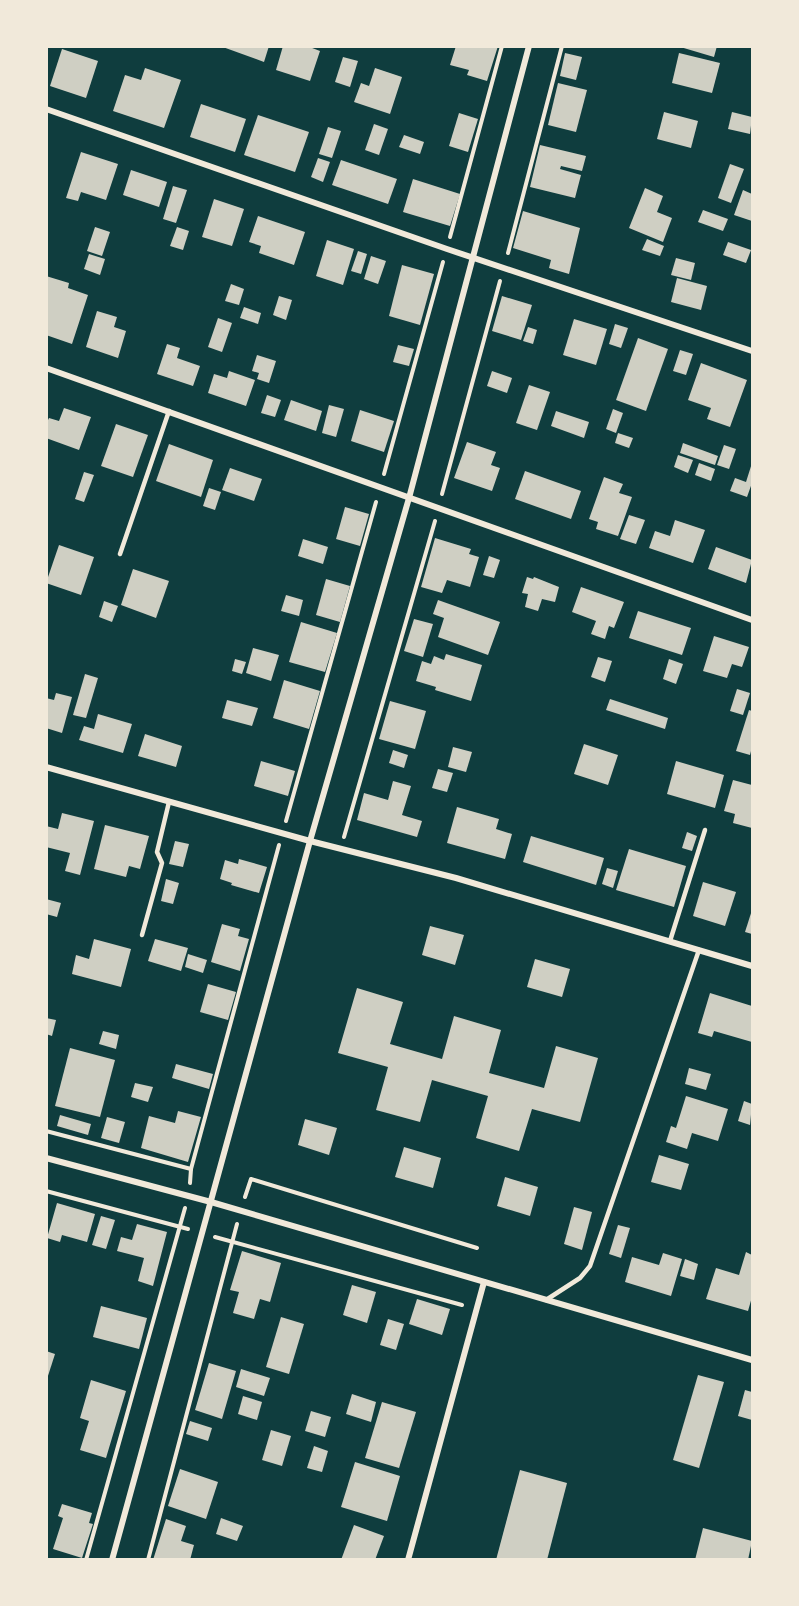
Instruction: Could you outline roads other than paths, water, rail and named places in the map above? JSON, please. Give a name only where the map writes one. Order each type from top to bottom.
[{"type":"street","points":[[112,1560],[310,841],[408,498],[529,46]]},
{"type":"street","points":[[46,109],[472,258],[753,351]]},
{"type":"street","points":[[46,368],[753,620]]},
{"type":"street","points":[[46,767],[282,834],[456,878],[753,966]]},
{"type":"street","points":[[46,1158],[241,1210],[753,1360]]},
{"type":"street","points":[[408,1560],[484,1282]]},
{"type":"lane","points":[[120,554],[169,411]]},
{"type":"lane","points":[[142,935],[162,864],[157,852],[169,801]]},
{"type":"lane","points":[[670,941],[705,830]]},
{"type":"lane","points":[[546,1300],[580,1278],[591,1266],[699,950]]}]
